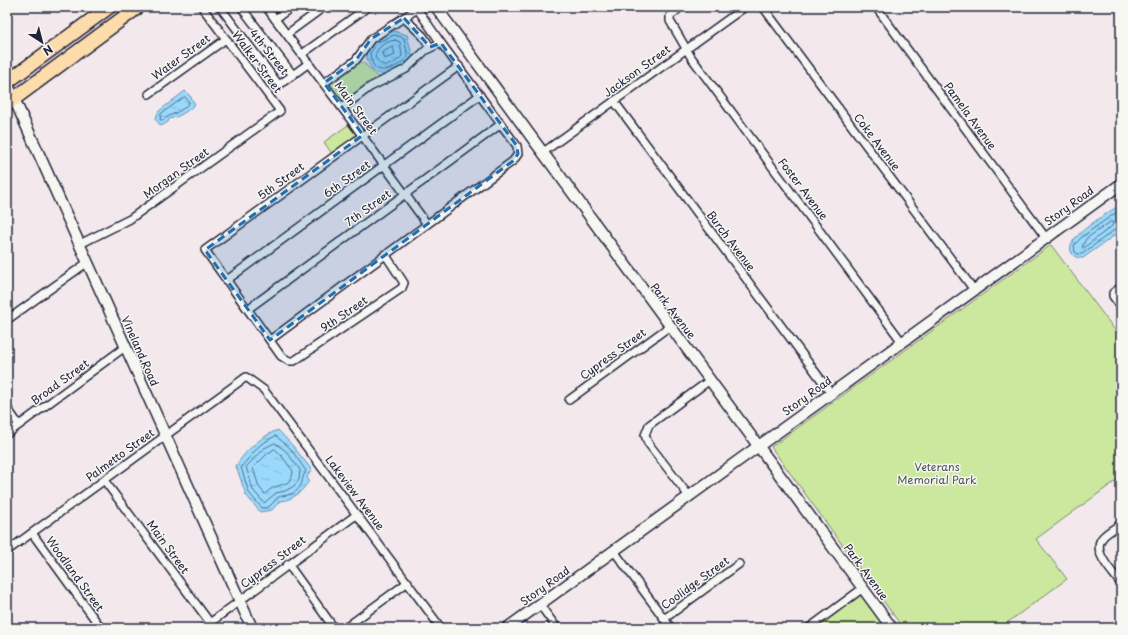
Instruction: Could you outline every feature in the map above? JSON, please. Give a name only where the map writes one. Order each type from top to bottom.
[{"type":"highway","points":[[7,83],[109,7]]},
{"type":"highway","points":[[10,102],[135,8]]},
{"type":"street","name":"Walker Street","points":[[202,7],[280,111]]},
{"type":"street","name":"4th Street","points":[[220,7],[279,85],[308,63]]},
{"type":"street","points":[[241,7],[293,75]]},
{"type":"street","name":"Main Street","points":[[266,7],[363,135],[427,224]]},
{"type":"street","points":[[276,19],[292,7]]},
{"type":"street","points":[[287,34],[324,7]]},
{"type":"street","points":[[302,54],[368,7]]},
{"type":"street","name":"Park Avenue","points":[[436,7],[892,628]]},
{"type":"street","name":"Foster Avenue","points":[[681,7],[670,16],[670,21],[686,48],[902,342]]},
{"type":"street","name":"Jackson Street","points":[[542,153],[745,7]]},
{"type":"street","name":"Coke Avenue","points":[[763,7],[974,290]]},
{"type":"street","name":"Pamela Avenue","points":[[876,7],[1046,238]]},
{"type":"street","points":[[270,340],[516,158],[518,154],[517,146],[417,8],[371,39],[356,60],[324,83]]},
{"type":"street","points":[[404,18],[423,36],[430,47]]},
{"type":"street","name":"Water Street","points":[[149,94],[226,38]]},
{"type":"street","points":[[342,108],[370,87],[406,69],[430,47],[441,43]]},
{"type":"street","name":"5th Street","points":[[270,340],[205,250],[459,66]]},
{"type":"street","name":"Vineland Road","points":[[7,83],[10,102],[80,244],[125,348],[252,628]]},
{"type":"street","name":"6th Street","points":[[227,280],[480,95]]},
{"type":"street","name":"Burch Avenue","points":[[614,101],[831,393]]},
{"type":"street","name":"Morgan Street","points":[[80,244],[130,219],[280,111]]},
{"type":"street","name":"7th Street","points":[[248,310],[501,124]]},
{"type":"street","name":"Story Road","points":[[507,628],[1121,184]]},
{"type":"street","name":"9th Street","points":[[270,340],[281,356],[289,361],[294,361],[402,288],[404,283],[385,254]]},
{"type":"street","points":[[7,320],[88,262]]},
{"type":"street","points":[[1121,287],[1113,293],[1113,296],[1121,306]]},
{"type":"street","name":"Cypress Street","points":[[569,400],[670,326]]},
{"type":"street","name":"Broad Street","points":[[7,434],[125,348]]},
{"type":"street","name":"Palmetto Street","points":[[7,551],[246,377]]},
{"type":"street","name":"Lakeview Avenue","points":[[246,377],[264,390],[441,628]]},
{"type":"street","points":[[689,496],[648,443],[645,435],[649,425],[710,380]]},
{"type":"street","points":[[7,408],[19,425]]},
{"type":"street","name":"Main Street","points":[[104,480],[212,625]]},
{"type":"street","name":"Cypress Street","points":[[203,628],[212,625],[288,564],[356,515]]},
{"type":"street","points":[[1121,524],[1103,537],[1099,543],[1098,550],[1121,584]]},
{"type":"street","name":"Woodland Street","points":[[32,533],[101,628]]},
{"type":"street","points":[[614,551],[671,628]]},
{"type":"street","points":[[288,564],[334,628]]},
{"type":"street","name":"Coolidge Street","points":[[664,619],[739,564]]},
{"type":"street","points":[[345,628],[408,582]]},
{"type":"street","points":[[809,628],[863,588]]},
{"type":"street","points":[[540,605],[557,628]]},
{"type":"highlighted area","points":[[404,18],[430,47],[441,43],[517,146],[518,154],[513,161],[270,340],[205,250],[363,135],[324,83],[356,60],[371,39]]},
{"type":"green space","points":[[359,61],[365,64],[379,78],[351,98],[348,97],[342,101],[328,83]]},
{"type":"green space","points":[[348,125],[357,136],[332,154],[324,142]]},
{"type":"green space","name":"Veterans Memorial Park","points":[[1051,245],[1121,338],[1121,477],[1036,539],[1067,579],[1000,628],[903,628],[771,447]]},
{"type":"green space","points":[[862,594],[886,628],[815,628]]},
{"type":"water","points":[[394,31],[407,35],[413,58],[399,69],[385,74],[379,74],[373,70],[369,64],[366,53],[375,39]]},
{"type":"water","points":[[185,91],[195,104],[183,113],[169,119],[168,122],[161,126],[155,119],[159,111]]},
{"type":"water","points":[[1121,204],[1121,231],[1083,258],[1074,256],[1071,251],[1071,245],[1081,232]]},
{"type":"water","points":[[278,430],[312,470],[307,477],[309,481],[297,495],[280,501],[272,510],[260,512],[246,495],[236,466],[254,445],[266,436]]}]
